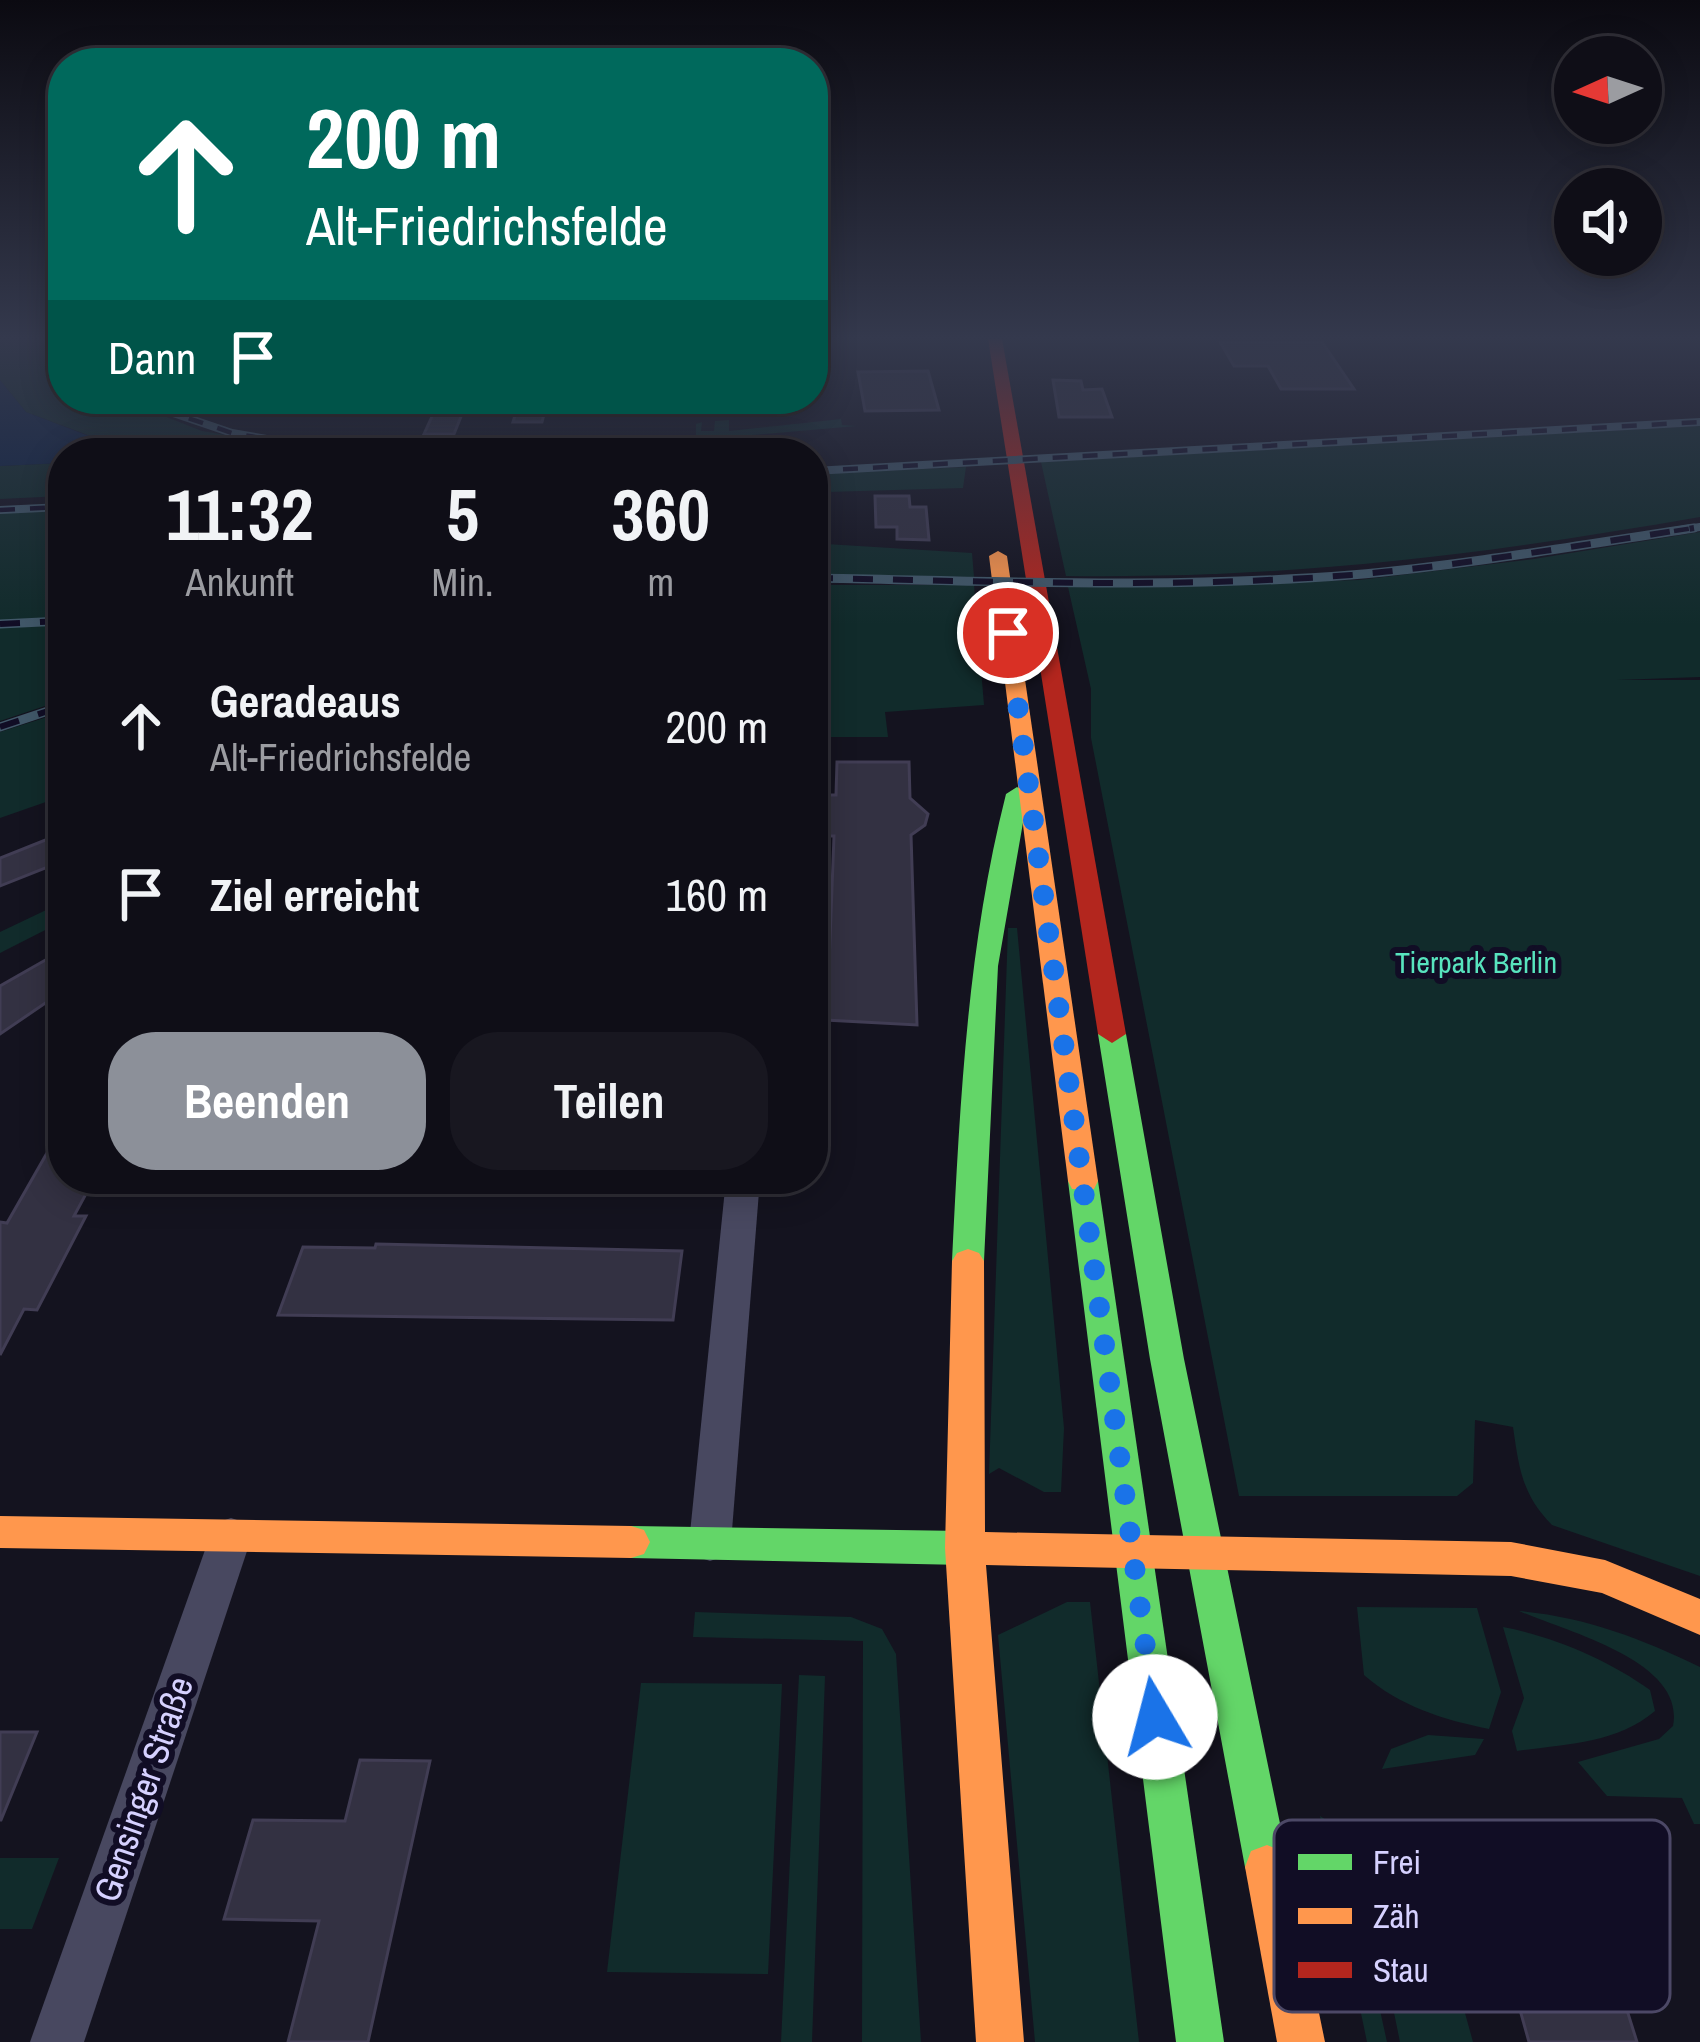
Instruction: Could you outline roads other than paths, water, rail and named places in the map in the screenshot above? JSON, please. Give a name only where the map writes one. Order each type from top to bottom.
[{"type":"main road","points":[[983,434],[985,449]]},
{"type":"main road","points":[[1011,434],[1167,1359],[1274,1904]]},
{"type":"main road","points":[[996,538],[1200,2042]]},
{"type":"main road","points":[[1000,2042],[968,1657],[962,1440],[973,1154],[993,917],[1006,829],[1024,770]]},
{"type":"main road","points":[[0,1532],[1476,1557],[1605,1577],[1700,1617]]},
{"type":"main road","points":[[1295,2012],[1301,2042]]},
{"type":"street","points":[[710,1543],[742,1194]]},
{"type":"street","name":"Gensinger Straße","points":[[57,2042],[231,1537]]},
{"type":"water","points":[[0,434],[94,438],[48,438],[48,464],[0,466]]},
{"type":"railway","points":[[240,434],[261,438]]},
{"type":"railway","points":[[828,470],[1477,434]]},
{"type":"railway","points":[[0,510],[48,508]]},
{"type":"railway","points":[[1674,531],[1700,527]]},
{"type":"railway","points":[[828,578],[1082,583],[1284,579],[1437,566],[1694,528]]},
{"type":"railway","points":[[0,624],[48,622]]},
{"type":"railway","points":[[0,727],[48,711]]},
{"type":"park label","name":"Tierpark Berlin","points":[[1476,963]]}]
